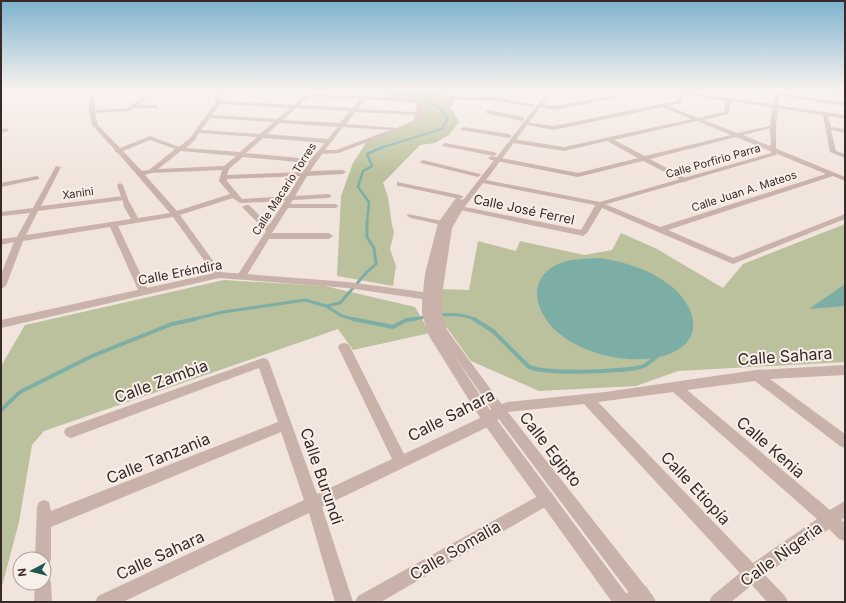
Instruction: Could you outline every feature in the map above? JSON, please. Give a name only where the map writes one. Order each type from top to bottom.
[{"type":"street","points":[[93,118],[94,125],[140,174],[174,214],[219,275]]},
{"type":"street","points":[[151,171],[193,139],[196,131],[206,118]]},
{"type":"street","points":[[246,118],[399,130]]},
{"type":"street","name":"Calle Macario Torres","points":[[242,276],[313,161],[348,118]]},
{"type":"street","points":[[320,152],[337,152],[399,130],[416,122],[417,118]]},
{"type":"street","points":[[510,118],[554,128],[602,118]]},
{"type":"street","points":[[432,313],[437,298],[448,228],[495,157],[527,118]]},
{"type":"street","points":[[463,129],[564,149],[700,118]]},
{"type":"street","name":"Calle Porfirio Parra","points":[[600,204],[770,156],[774,154],[774,118]]},
{"type":"street","points":[[826,118],[832,152],[845,156]]},
{"type":"street","points":[[696,119],[845,179]]},
{"type":"street","points":[[279,120],[226,168],[223,182],[268,234],[329,236]]},
{"type":"street","points":[[445,145],[578,175],[773,126]]},
{"type":"street","points":[[828,128],[845,131]]},
{"type":"street","points":[[196,131],[329,142]]},
{"type":"street","points":[[117,151],[150,138],[180,149],[313,161]]},
{"type":"street","points":[[608,139],[685,180]]},
{"type":"street","points":[[423,162],[480,178],[600,204],[662,229],[733,261],[845,216]]},
{"type":"street","points":[[1,286],[3,277],[20,239],[58,167]]},
{"type":"street","points":[[140,174],[151,171],[226,168]]},
{"type":"street","points":[[223,177],[343,172]]},
{"type":"street","name":"Calle Juan A. Mateos","points":[[662,229],[833,174]]},
{"type":"street","points":[[1,185],[37,178]]},
{"type":"street","points":[[432,313],[427,297],[438,234],[442,223],[460,197],[480,178]]},
{"type":"street","points":[[400,184],[460,197]]},
{"type":"street","points":[[120,185],[136,220]]},
{"type":"street","points":[[1,242],[174,214],[240,201],[328,196]]},
{"type":"street","name":"Xanini","points":[[1,214],[126,201]]},
{"type":"street","name":"Calle José Ferrel","points":[[460,208],[583,233],[600,204]]},
{"type":"street","points":[[285,206],[335,206]]},
{"type":"street","points":[[411,216],[442,223]]},
{"type":"street","points":[[113,224],[144,292]]},
{"type":"street","name":"Calle Eréndira","points":[[1,324],[219,275],[348,285],[437,298]]},
{"type":"street","name":"Calle Egipto","points":[[432,313],[438,332],[494,415],[546,498],[622,602]]},
{"type":"street","points":[[344,347],[400,461]]},
{"type":"street","name":"Calle Burundi","points":[[263,362],[313,503],[344,602]]},
{"type":"street","name":"Calle Zambia","points":[[70,432],[263,362]]},
{"type":"street","name":"Calle Sahara","points":[[104,602],[313,503],[508,407],[587,399],[756,375],[843,371]]},
{"type":"street","points":[[756,375],[845,442]]},
{"type":"street","name":"Calle Kenia","points":[[675,386],[845,533]]},
{"type":"street","name":"Calle Etiopía","points":[[587,399],[779,602]]},
{"type":"street","name":"Calle Egipto","points":[[494,415],[639,599]]},
{"type":"street","name":"Calle Tanzania","points":[[43,551],[44,514],[285,425]]},
{"type":"street","name":"Calle Somalia","points":[[364,602],[546,498]]},
{"type":"street","name":"Calle Nigeria","points":[[718,602],[752,574],[845,508]]},
{"type":"street","points":[[43,591],[43,602]]},
{"type":"green space","points":[[414,118],[457,118],[459,122],[449,135],[435,143],[420,145],[383,183],[388,197],[394,232],[390,249],[396,266],[393,286],[337,276],[341,196],[353,163],[367,141],[413,121]]},
{"type":"green space","points":[[845,224],[845,362],[678,371],[636,386],[539,391],[471,361],[445,325],[439,303],[441,289],[469,290],[478,241],[516,251],[520,241],[584,255],[612,250],[621,233],[657,249],[723,288],[743,264]]},
{"type":"green space","points":[[224,280],[325,286],[415,307],[430,333],[353,350],[338,329],[44,431],[32,445],[19,522],[1,590],[1,366],[25,325]]},
{"type":"water","points":[[600,258],[618,261],[651,273],[677,291],[687,304],[693,320],[693,330],[689,339],[683,346],[666,355],[655,358],[621,358],[586,349],[565,338],[556,331],[543,314],[539,305],[537,296],[541,278],[548,270],[563,262],[578,259]]},
{"type":"water","points":[[845,284],[845,306],[809,309]]},
{"type":"waterway","points":[[382,147],[442,129],[448,118]]},
{"type":"waterway","points":[[367,223],[369,202],[358,187],[363,171],[372,166],[367,154],[382,147]]},
{"type":"waterway","points":[[326,306],[340,303],[366,273],[376,264],[374,248],[367,237],[367,223]]},
{"type":"waterway","points":[[190,320],[223,312],[305,300],[326,306]]},
{"type":"waterway","points":[[326,306],[342,316],[354,319]]},
{"type":"waterway","points":[[438,315],[458,315],[475,320]]},
{"type":"waterway","points":[[412,319],[426,317]]},
{"type":"waterway","points":[[1,410],[20,392],[92,356],[172,324],[195,319]]},
{"type":"waterway","points":[[354,319],[393,327],[406,320],[412,319]]},
{"type":"waterway","points":[[408,320],[412,319]]},
{"type":"waterway","points":[[475,320],[493,331],[528,366],[536,369],[566,372],[621,370],[644,366],[656,357]]}]
